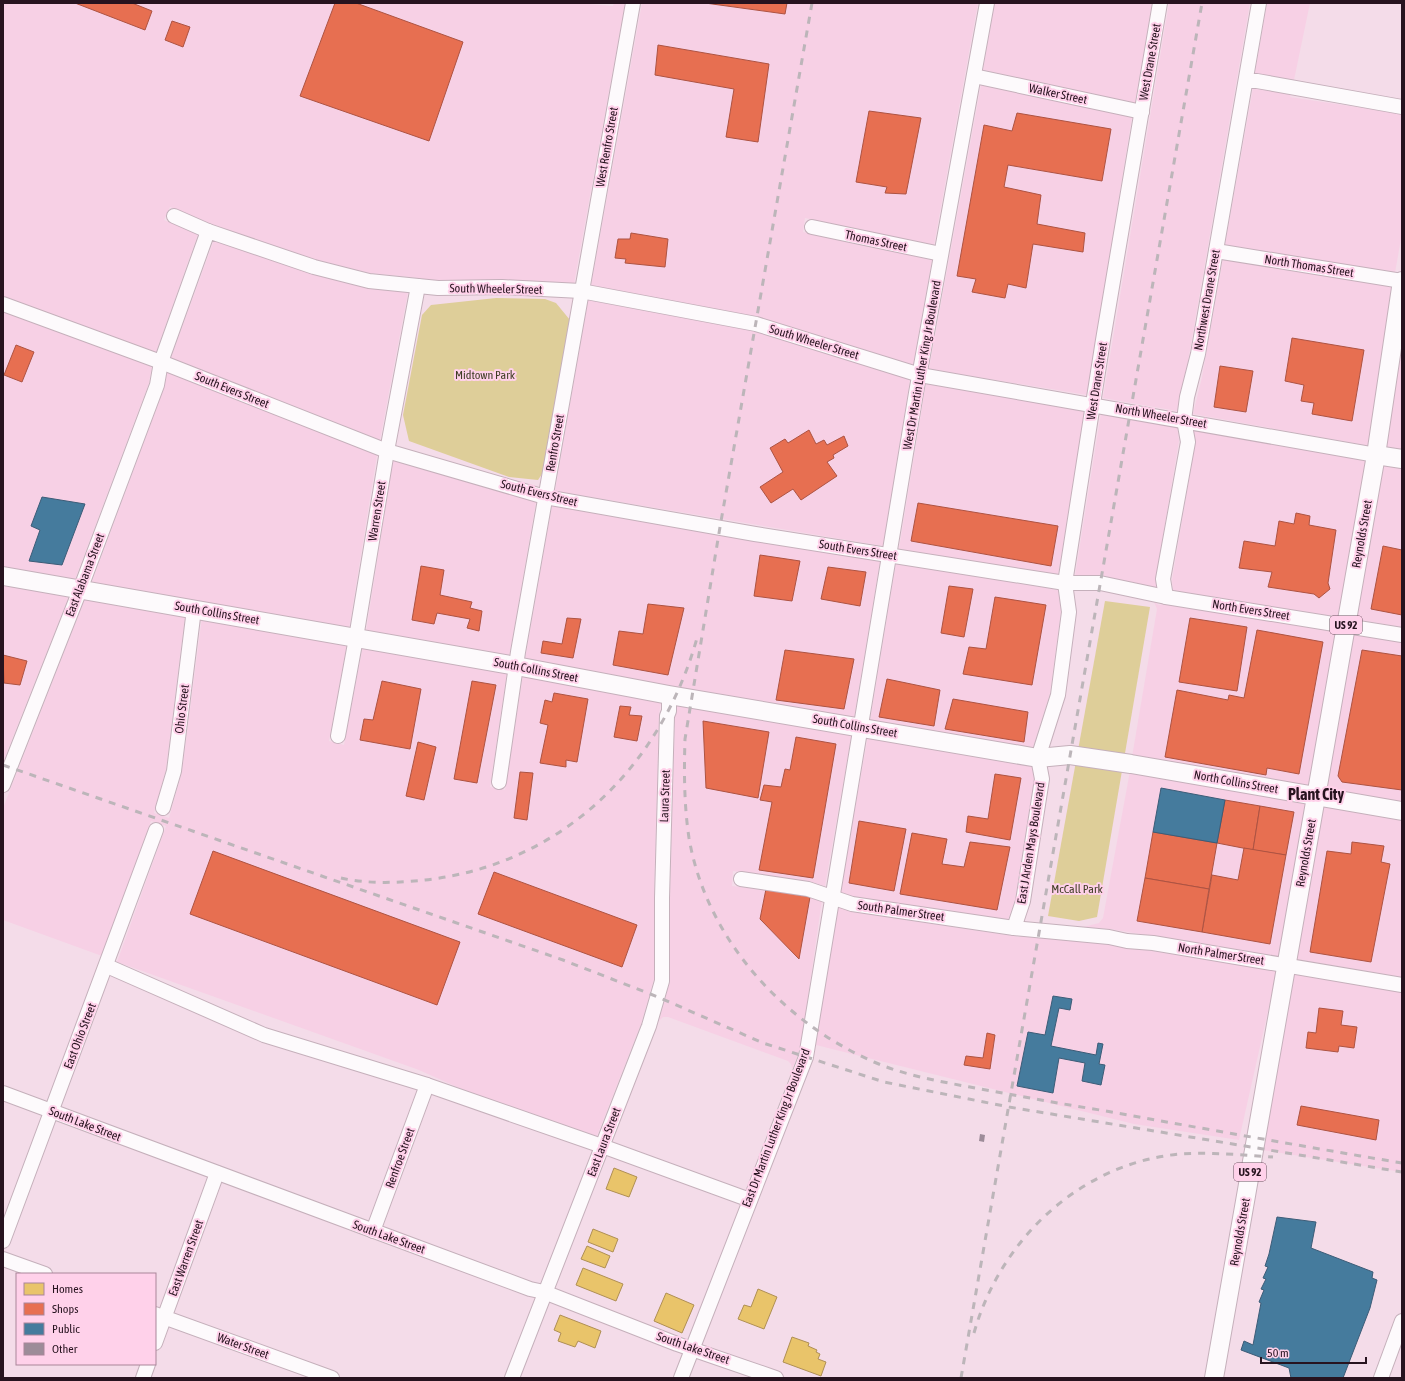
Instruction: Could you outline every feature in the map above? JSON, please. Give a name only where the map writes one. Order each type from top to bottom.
[{"type":"main road","name":"Reynolds Street","points":[[1215,1378],[1376,455],[1402,281]]},
{"type":"main road","name":"North Wheeler Street","points":[[1376,455],[1402,459]]},
{"type":"main road","name":"South Collins Street","points":[[3,576],[516,666],[669,695],[1038,758],[1070,756]]},
{"type":"main road","name":"North Collins Street","points":[[1070,756],[1136,765],[1402,810]]},
{"type":"street","name":"West Renfro Street","points":[[581,291],[633,3]]},
{"type":"street","name":"West Dr Martin Luther King Jr Boulevard","points":[[861,727],[941,254],[987,3]]},
{"type":"street","name":"West Drane Street","points":[[1038,758],[1058,695],[1069,612],[1066,583],[1160,3]]},
{"type":"street","name":"Northwest Drane Street","points":[[1166,597],[1163,579],[1188,442],[1184,420],[1216,251],[1258,3]]},
{"type":"street","name":"Walker Street","points":[[974,76],[1142,112]]},
{"type":"street","points":[[1246,81],[1257,81],[1402,107]]},
{"type":"street","name":"South Wheeler Street","points":[[174,216],[208,231],[314,267],[369,281],[438,288],[502,287],[581,291],[756,324],[920,375]]},
{"type":"street","name":"Thomas Street","points":[[812,227],[941,254]]},
{"type":"street","points":[[161,362],[208,231]]},
{"type":"street","name":"North Thomas Street","points":[[1216,251],[1402,281]]},
{"type":"street","name":"Warren Street","points":[[338,736],[356,638],[386,451],[418,286]]},
{"type":"street","name":"Renfro Street","points":[[499,782],[516,666],[581,291]]},
{"type":"street","name":"South Evers Street","points":[[3,304],[161,362],[386,451],[545,497],[755,534],[1066,583],[1100,583]]},
{"type":"street","name":"East Alabama Street","points":[[3,785],[80,590],[157,385],[161,362]]},
{"type":"street","name":"North Wheeler Street","points":[[920,375],[1094,404],[1376,455]]},
{"type":"street","name":"North Evers Street","points":[[1100,583],[1166,597],[1402,635]]},
{"type":"street","name":"Ohio Street","points":[[163,808],[174,771],[194,609]]},
{"type":"street","name":"Laura Street","points":[[662,898],[667,716],[669,711],[669,695]]},
{"type":"street","name":"East Dr Martin Luther King Jr Boulevard","points":[[681,1378],[806,1057],[831,896],[861,727]]},
{"type":"street","name":"East J Arden Mays Boulevard","points":[[1014,928],[1023,901],[1042,779],[1038,758]]},
{"type":"street","name":"East Ohio Street","points":[[3,1241],[107,966],[156,830]]},
{"type":"street","name":"South Palmer Street","points":[[741,879],[808,889],[852,904],[1014,928],[1039,930]]},
{"type":"street","name":"East Laura Street","points":[[512,1378],[544,1292],[649,1026],[662,981],[662,898]]},
{"type":"street","name":"North Palmer Street","points":[[1039,930],[1153,943],[1402,985]]},
{"type":"street","points":[[107,966],[264,1035],[427,1085],[602,1146],[750,1200]]},
{"type":"street","name":"Renfroe Street","points":[[373,1231],[427,1085]]},
{"type":"street","name":"South Lake Street","points":[[3,1093],[530,1289],[544,1292],[677,1344],[693,1348],[776,1378]]},
{"type":"street","name":"East Warren Street","points":[[156,1338],[160,1316],[217,1173]]},
{"type":"street","points":[[3,1259],[42,1273]]},
{"type":"street","name":"Water Street","points":[[160,1316],[332,1378]]},
{"type":"street","points":[[1381,1378],[1402,1321]]},
{"type":"street","points":[[143,1378],[148,1365]]},
{"type":"shaded area","points":[[3,3],[576,3],[613,6],[614,3],[625,3],[574,284],[502,280],[438,281],[370,273],[316,260],[211,224],[170,207],[164,220],[198,234],[156,352],[3,297]]},
{"type":"shaded area","points":[[642,3],[978,3],[934,245],[805,218],[803,232],[932,260],[913,365],[758,317],[591,286]]},
{"type":"shaded area","points":[[995,3],[1152,3],[1135,103],[983,70]]},
{"type":"shaded area","points":[[1169,3],[1250,3],[1186,373],[1177,411],[1103,398]]},
{"type":"shaded area","points":[[1267,3],[1310,3],[1294,80],[1255,73]]},
{"type":"shaded area","points":[[981,85],[1132,117],[1087,395],[929,369]]},
{"type":"shaded area","points":[[1253,88],[1291,94],[1290,97],[1402,114],[1402,233],[1395,273],[1225,245]]},
{"type":"shaded area","points":[[214,240],[408,292],[380,440],[171,358]]},
{"type":"shaded area","points":[[1223,259],[1393,287],[1370,446],[1193,414],[1202,377]]},
{"type":"shaded area","points":[[588,300],[754,331],[910,379],[883,546],[555,491]]},
{"type":"shaded area","points":[[3,312],[152,366],[149,383],[74,582],[3,569]]},
{"type":"shaded area","points":[[1402,338],[1402,452],[1385,449]]},
{"type":"shaded area","points":[[167,372],[377,455],[349,629],[91,585],[164,388]]},
{"type":"shaded area","points":[[926,383],[1085,410],[1058,575],[899,549]]},
{"type":"shaded area","points":[[1101,413],[1177,426],[1179,441],[1156,577],[1157,588],[1108,578],[1107,576],[1075,576]]},
{"type":"shaded area","points":[[1193,429],[1367,460],[1339,617],[1173,591],[1172,580],[1195,444]]},
{"type":"shaded area","points":[[393,460],[536,502],[509,657],[366,632]]},
{"type":"shaded area","points":[[1383,463],[1402,467],[1402,627],[1355,619]]},
{"type":"shaded area","points":[[552,505],[880,561],[854,718],[525,660]]},
{"type":"shaded area","points":[[896,563],[1058,590],[1061,611],[1050,693],[1032,750],[870,721]]},
{"type":"shaded area","points":[[3,584],[69,596],[3,762]]},
{"type":"shaded area","points":[[85,599],[185,615],[166,769],[154,813],[169,818],[182,772],[202,617],[347,643],[329,741],[344,745],[363,646],[507,672],[490,787],[505,790],[523,675],[661,701],[659,715],[654,890],[654,979],[641,1024],[597,1136],[464,1090],[419,1070],[117,962],[166,826],[151,821],[102,956],[3,920],[3,808]]},
{"type":"shaded area","points":[[1154,602],[1159,605],[1166,604],[1336,631],[1309,787],[1132,757],[1157,609]]},
{"type":"shaded area","points":[[1352,634],[1402,642],[1402,803],[1325,790]]},
{"type":"shaded area","points":[[677,704],[852,733],[825,886],[808,881],[733,871],[732,886],[806,896],[822,900],[804,1024],[798,1055],[792,1069],[791,1064],[788,1061],[668,1017],[663,1017],[659,1021],[670,981],[670,899],[675,718]]},
{"type":"shaded area","points":[[868,736],[1031,764],[1034,779],[1015,899],[1008,920],[854,897],[840,892]]},
{"type":"shaded area","points":[[1130,771],[1307,801],[1280,957],[1110,929],[1083,927],[1099,923],[1103,918]]},
{"type":"shaded area","points":[[1323,804],[1402,818],[1402,977],[1296,959]]},
{"type":"shaded area","points":[[838,906],[852,912],[1019,937],[1109,944],[1277,971],[1239,1140],[1134,1124],[816,1045]]},
{"type":"shaded area","points":[[1293,974],[1402,992],[1402,1172],[1262,1150]]},
{"type":"green space","name":"Midtown Park","points":[[496,298],[545,299],[556,303],[570,320],[544,471],[538,480],[509,477],[409,441],[403,415],[422,315],[431,305]]},
{"type":"green space","name":"McCall Park","points":[[1105,601],[1150,607],[1097,917],[1079,921],[1048,916]]},
{"type":"building: Homes","points":[[614,1168],[637,1177],[629,1197],[606,1189]]},
{"type":"building: Homes","points":[[593,1229],[618,1239],[613,1252],[588,1242]]},
{"type":"building: Homes","points":[[587,1246],[610,1256],[605,1268],[581,1259]]},
{"type":"building: Homes","points":[[583,1268],[623,1284],[616,1301],[576,1285]]},
{"type":"building: Homes","points":[[758,1289],[777,1297],[764,1329],[738,1319],[744,1305],[751,1307]]},
{"type":"building: Homes","points":[[666,1293],[694,1305],[682,1333],[654,1321]]},
{"type":"building: Homes","points":[[560,1315],[601,1331],[595,1348],[578,1341],[575,1347],[558,1341],[561,1333],[554,1330]]},
{"type":"building: Homes","points":[[792,1337],[809,1343],[808,1346],[817,1350],[816,1352],[820,1354],[818,1359],[826,1362],[821,1376],[783,1362]]},
{"type":"building: Shops","points":[[75,3],[132,3],[152,11],[145,30]]},
{"type":"building: Shops","points":[[335,3],[356,3],[463,42],[429,141],[300,96]]},
{"type":"building: Shops","points":[[705,3],[787,3],[785,14]]},
{"type":"building: Shops","points":[[172,21],[190,27],[183,47],[165,40]]},
{"type":"building: Shops","points":[[658,45],[769,64],[758,142],[726,137],[734,89],[655,75]]},
{"type":"building: Shops","points":[[869,111],[921,118],[906,194],[885,193],[887,187],[856,182]]},
{"type":"building: Shops","points":[[1017,113],[1111,129],[1102,181],[1008,165],[1004,187],[1041,195],[1037,224],[1085,233],[1083,252],[1033,244],[1026,288],[1008,284],[1005,298],[972,292],[976,279],[957,276],[984,125],[1012,131]]},
{"type":"building: Shops","points":[[631,233],[668,239],[665,267],[625,263],[626,259],[615,258],[618,239],[630,239]]},
{"type":"building: Shops","points":[[1292,338],[1364,350],[1352,421],[1312,414],[1314,403],[1301,401],[1304,385],[1285,381]]},
{"type":"building: Shops","points":[[16,345],[34,352],[22,382],[4,375]]},
{"type":"building: Shops","points":[[1220,366],[1253,371],[1246,412],[1214,407]]},
{"type":"building: Shops","points":[[809,430],[816,444],[824,440],[827,445],[844,436],[848,446],[833,455],[834,458],[827,462],[837,476],[801,500],[793,489],[771,503],[760,487],[783,472],[770,448],[785,439],[788,443]]},
{"type":"building: Shops","points":[[918,503],[1058,526],[1051,566],[911,541]]},
{"type":"building: Shops","points":[[1296,513],[1310,516],[1309,525],[1336,530],[1328,583],[1330,589],[1319,598],[1314,594],[1268,587],[1272,572],[1239,568],[1244,541],[1275,546],[1279,521],[1294,524]]},
{"type":"building: Shops","points":[[1383,546],[1402,550],[1402,615],[1371,609]]},
{"type":"building: Shops","points":[[760,555],[800,561],[792,601],[754,596]]},
{"type":"building: Shops","points":[[421,566],[444,570],[440,595],[472,602],[470,608],[482,611],[479,631],[467,628],[470,619],[437,613],[434,624],[412,620]]},
{"type":"building: Shops","points":[[828,567],[866,572],[860,606],[821,599]]},
{"type":"building: Shops","points":[[949,586],[973,589],[964,637],[941,633]]},
{"type":"building: Shops","points":[[995,597],[1046,605],[1032,685],[963,674],[969,647],[986,649]]},
{"type":"building: Shops","points":[[648,604],[684,608],[668,675],[613,665],[619,631],[643,634]]},
{"type":"building: Shops","points":[[567,618],[581,619],[573,658],[541,653],[543,641],[562,644]]},
{"type":"building: Shops","points":[[1190,618],[1247,627],[1237,691],[1179,682]]},
{"type":"building: Shops","points":[[1257,630],[1323,642],[1299,774],[1267,768],[1266,775],[1165,757],[1177,690],[1228,700],[1229,695],[1244,698]]},
{"type":"building: Shops","points":[[785,650],[854,659],[844,709],[776,700]]},
{"type":"building: Shops","points":[[1362,650],[1402,656],[1402,790],[1342,782],[1338,776]]},
{"type":"building: Shops","points":[[3,655],[27,661],[20,685],[4,683]]},
{"type":"building: Shops","points":[[887,679],[940,690],[934,726],[879,717]]},
{"type":"building: Shops","points":[[382,681],[421,689],[410,749],[360,740],[364,719],[373,720]]},
{"type":"building: Shops","points":[[472,681],[496,685],[477,783],[454,779]]},
{"type":"building: Shops","points":[[554,693],[588,699],[577,762],[566,760],[566,767],[540,763],[548,725],[540,723],[545,700],[552,702]]},
{"type":"building: Shops","points":[[953,699],[1028,712],[1024,742],[945,729]]},
{"type":"building: Shops","points":[[620,706],[631,707],[629,715],[642,716],[637,741],[614,737]]},
{"type":"building: Shops","points":[[703,721],[769,732],[758,798],[706,788]]},
{"type":"building: Shops","points":[[796,737],[836,744],[813,878],[759,870],[772,802],[760,800],[764,785],[781,787],[785,769],[790,770]]},
{"type":"building: Shops","points":[[418,742],[436,747],[424,800],[406,796]]},
{"type":"building: Shops","points":[[520,772],[533,773],[527,820],[514,818]]},
{"type":"building: Shops","points":[[995,774],[1021,778],[1010,840],[966,832],[968,816],[988,819]]},
{"type":"building: Shops","points":[[1225,800],[1260,806],[1253,850],[1217,843]]},
{"type":"building: Shops","points":[[1260,806],[1294,812],[1286,855],[1253,850]]},
{"type":"building: Shops","points":[[859,821],[906,829],[894,891],[849,883]]},
{"type":"building: Shops","points":[[1153,832],[1217,843],[1209,889],[1145,878]]},
{"type":"building: Shops","points":[[912,833],[947,839],[942,864],[964,867],[970,842],[1010,847],[997,910],[900,894]]},
{"type":"building: Shops","points":[[1352,842],[1384,846],[1381,862],[1390,864],[1371,962],[1310,952],[1327,851],[1351,854]]},
{"type":"building: Shops","points":[[1244,848],[1286,855],[1270,944],[1202,932],[1212,875],[1238,880]]},
{"type":"building: Shops","points":[[213,851],[460,942],[437,1005],[190,914]]},
{"type":"building: Shops","points":[[494,872],[637,925],[622,967],[478,914]]},
{"type":"building: Shops","points":[[1145,878],[1209,889],[1202,932],[1137,921]]},
{"type":"building: Shops","points":[[766,889],[810,897],[799,959],[760,919]]},
{"type":"building: Shops","points":[[1319,1008],[1343,1011],[1341,1025],[1357,1027],[1354,1048],[1339,1046],[1338,1052],[1306,1048],[1308,1032],[1316,1033]]},
{"type":"building: Shops","points":[[987,1033],[995,1035],[990,1069],[964,1065],[966,1056],[983,1058]]},
{"type":"building: Shops","points":[[1301,1106],[1379,1120],[1376,1140],[1297,1125]]},
{"type":"building: Public","points":[[42,497],[85,504],[62,565],[29,561],[40,530],[31,526]]},
{"type":"building: Public","points":[[1161,788],[1225,800],[1217,843],[1153,832]]},
{"type":"building: Public","points":[[1053,996],[1072,999],[1070,1010],[1059,1008],[1051,1046],[1096,1055],[1098,1043],[1103,1044],[1099,1064],[1105,1065],[1101,1085],[1082,1081],[1085,1063],[1059,1058],[1053,1093],[1017,1086],[1028,1032],[1045,1035]]},
{"type":"building: Public","points":[[1277,1217],[1316,1222],[1311,1248],[1373,1272],[1372,1278],[1377,1280],[1370,1308],[1343,1378],[1291,1378],[1289,1368],[1241,1350],[1244,1341],[1253,1345],[1261,1303],[1259,1302],[1264,1290],[1261,1289],[1266,1279],[1263,1278],[1268,1267],[1265,1266]]},
{"type":"building: Other","points":[[980,1134],[985,1135],[984,1142],[979,1141]]},
{"type":"railway","points":[[812,3],[720,527],[685,739],[684,764],[686,813],[689,838],[698,875],[712,910],[731,942],[753,972],[780,1000],[809,1024],[840,1045],[885,1067],[958,1085],[1402,1163]]},
{"type":"railway","points":[[961,1378],[1202,3]]},
{"type":"railway","points":[[341,878],[372,882],[404,882],[425,880],[474,871],[520,854],[561,831],[598,802],[631,767],[658,728],[681,685],[697,638]]},
{"type":"railway","points":[[3,765],[563,960],[658,997],[763,1043],[884,1082],[1009,1107],[1402,1172]]},
{"type":"railway","points":[[974,1333],[986,1299],[1003,1267],[1024,1238],[1049,1212],[1078,1190],[1109,1173],[1144,1160],[1192,1153],[1273,1157]]},
{"type":"district","name":"Plant City","points":[[1316,794]]}]
